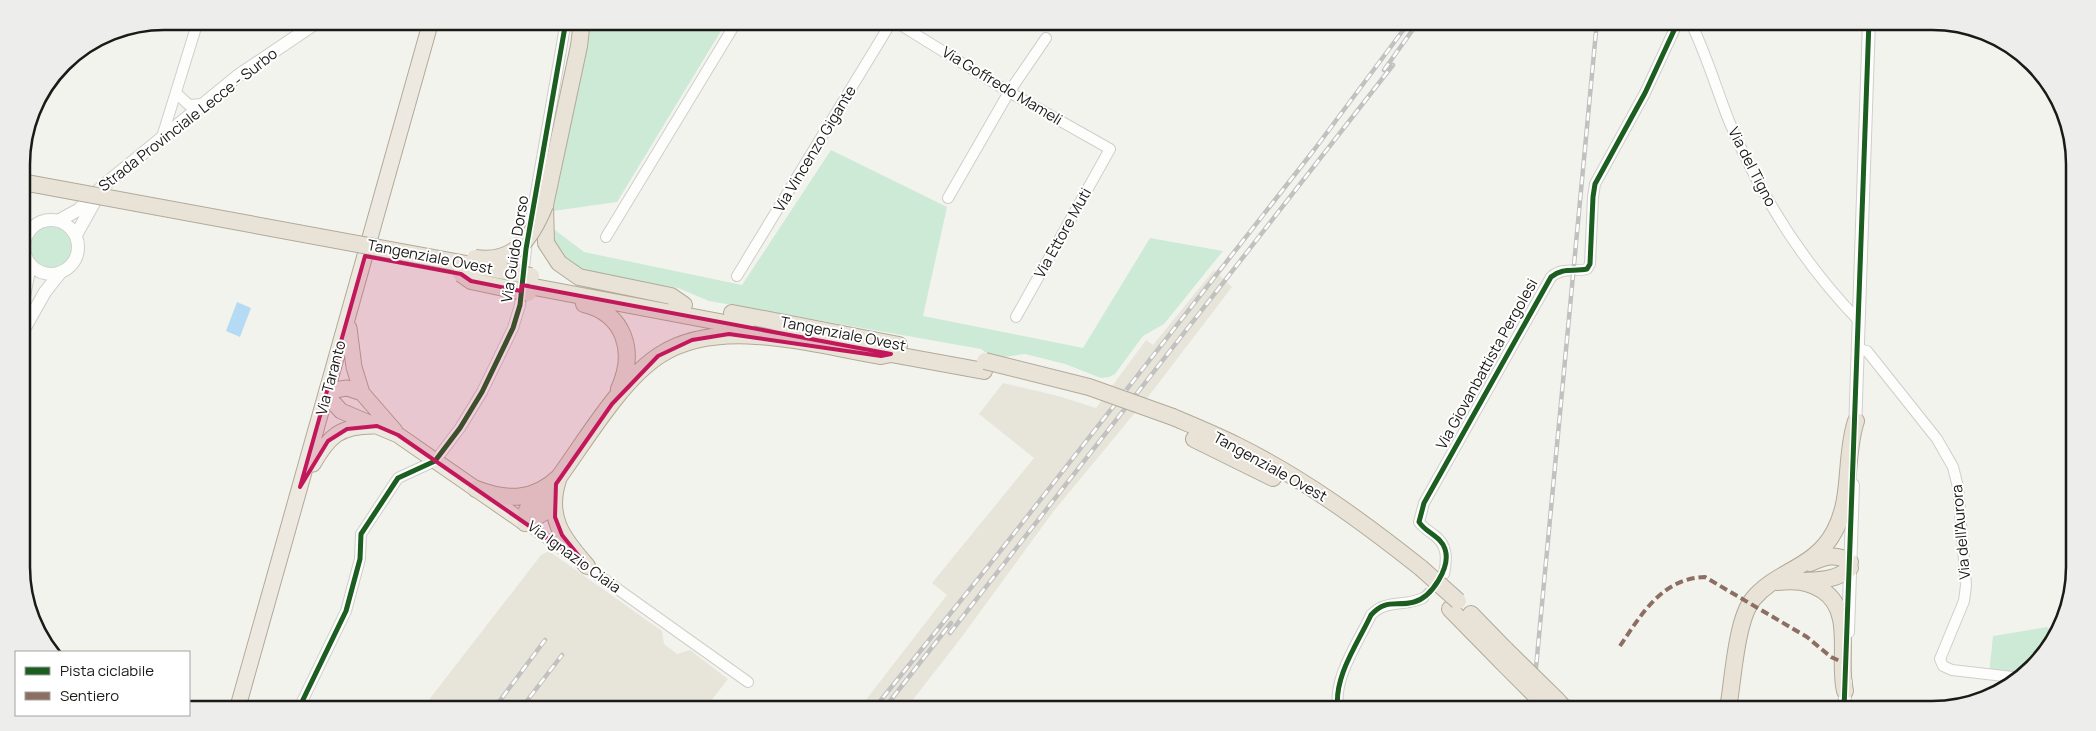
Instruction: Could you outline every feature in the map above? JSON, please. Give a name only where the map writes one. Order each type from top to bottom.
[{"type":"highway","points":[[381,248],[398,247],[481,259],[494,259],[506,255],[526,242],[536,229],[545,205],[581,30]]},
{"type":"highway","name":"Tangenziale Ovest","points":[[30,183],[381,248],[529,285],[684,304],[1090,387],[1170,422],[1237,445],[1292,477],[1368,526],[1454,605],[1504,656],[1553,701]]},
{"type":"highway","name":"Tangenziale Ovest","points":[[30,195],[529,285],[891,354],[984,366]]},
{"type":"highway","points":[[545,205],[546,243],[551,254],[568,271],[588,280],[672,296],[684,304]]},
{"type":"highway","points":[[529,285],[600,310],[620,330],[627,349],[628,363],[626,375],[612,404]]},
{"type":"highway","points":[[525,523],[543,513],[548,494],[612,404],[658,356],[692,340],[711,336],[760,336],[881,356],[891,354]]},
{"type":"highway","points":[[1801,574],[1824,547],[1840,522],[1846,495],[1851,434],[1856,420]]},
{"type":"highway","points":[[476,489],[507,498],[548,494]]},
{"type":"highway","points":[[548,494],[562,535],[587,566]]},
{"type":"highway","points":[[1729,701],[1743,618],[1752,600],[1772,582],[1801,574],[1831,578],[1846,573],[1850,565]]},
{"type":"highway","points":[[1801,574],[1826,592],[1835,602],[1840,614],[1842,679],[1845,691]]},
{"type":"main road","name":"Via Taranto","points":[[240,701],[328,391],[427,30]]},
{"type":"main road","name":"Via Ignazio Ciaia","points":[[348,314],[350,348],[362,393],[398,435]]},
{"type":"main road","points":[[328,391],[348,388],[362,393]]},
{"type":"main road","name":"Via Ignazio Ciaia","points":[[328,391],[341,412],[398,435],[525,523]]},
{"type":"main road","name":"Via Ignazio Ciaia","points":[[300,487],[328,440],[347,429],[376,426]]},
{"type":"street","points":[[162,137],[195,30]]},
{"type":"street","name":"Strada Provinciale Lecce - Surbo","points":[[58,221],[78,210],[103,186],[203,104],[271,52],[305,30]]},
{"type":"street","name":"Via Guido Dorso","points":[[435,461],[460,428],[482,392],[513,328],[520,305],[526,249],[564,30]]},
{"type":"street","points":[[606,238],[732,30]]},
{"type":"street","name":"Via Vincenzo Gigante","points":[[737,276],[887,30]]},
{"type":"street","name":"Via Goffredo Mameli","points":[[908,30],[1009,92],[1110,149]]},
{"type":"street","name":"Via Giovanbattista Pergolesi","points":[[1444,574],[1447,559],[1446,550],[1442,542],[1422,527],[1419,522],[1424,503],[1551,277],[1558,271],[1566,269],[1587,269],[1590,264],[1593,197],[1596,184],[1645,92],[1674,30]]},
{"type":"street","name":"Via del Tigno","points":[[1693,30],[1729,122],[1756,180],[1811,265],[1859,321]]},
{"type":"street","points":[[1844,701],[1869,30]]},
{"type":"street","points":[[948,198],[1009,92],[1046,38]]},
{"type":"street","points":[[176,93],[189,105],[203,104]]},
{"type":"street","name":"Via Ettore Muti","points":[[1016,317],[1110,149]]},
{"type":"street","points":[[76,235],[103,186]]},
{"type":"street","points":[[30,229],[43,221],[58,221],[71,229],[76,235],[78,253],[68,268],[60,273],[45,292],[30,317]]},
{"type":"street","points":[[30,261],[44,273],[60,273]]},
{"type":"street","name":"Via dell'Aurora","points":[[1858,349],[1867,351],[1918,413],[1937,439],[1953,467],[1958,487],[1966,584],[1964,601],[1940,659],[1943,666],[1952,670],[2008,677]]},
{"type":"street","points":[[302,701],[346,611],[360,559],[361,534],[398,478],[435,461]]},
{"type":"street","name":"Via Ignazio Ciaia","points":[[525,523],[748,682]]},
{"type":"street","points":[[1338,701],[1337,692],[1341,678],[1372,615],[1378,607],[1387,604],[1414,602],[1423,598]]},
{"type":"highlighted area","points":[[365,256],[461,274],[471,281],[521,291],[522,285],[891,354],[881,356],[729,334],[692,340],[658,356],[612,404],[556,484],[555,517],[562,535],[587,566],[398,435],[377,426],[347,429],[328,441],[300,487]]},
{"type":"shaded area","points":[[1214,270],[1232,287],[1148,397],[1053,512],[961,638],[912,701],[865,701],[947,595],[932,583],[1034,458],[979,414],[1003,383],[1058,396],[1096,408],[1146,340],[1153,345]]},
{"type":"shaded area","points":[[549,551],[662,631],[664,644],[677,654],[690,650],[728,679],[711,701],[428,701],[541,555]]},
{"type":"green space","points":[[590,30],[722,30],[617,202],[553,211]]},
{"type":"green space","points":[[831,150],[947,207],[923,316],[1083,348],[1150,238],[1223,251],[1164,324],[1143,336],[1115,374],[1101,378],[1065,364],[1025,354],[1004,357],[985,352],[981,349],[709,301],[678,288],[587,272],[571,266],[553,243],[551,227],[584,252],[742,285]]},
{"type":"green space","points":[[51,226],[66,232],[72,247],[66,262],[51,268],[36,262],[30,247],[36,232]]},
{"type":"green space","points":[[2047,627],[2050,630],[2027,662],[2008,676],[1989,674],[1993,636]]},
{"type":"water","points":[[237,302],[251,308],[240,337],[226,331]]},
{"type":"tunnel","points":[[1423,598],[1440,579]]},
{"type":"railway","points":[[880,701],[994,559],[1314,150],[1403,30]]},
{"type":"railway","points":[[1384,70],[1413,30]]},
{"type":"railway","points":[[1533,701],[1596,30]]},
{"type":"railway","points":[[950,633],[1393,65]]},
{"type":"railway","points":[[890,701],[951,623]]},
{"type":"railway","points":[[500,701],[545,640]]},
{"type":"railway","points":[[527,701],[562,655]]},
{"type":"marked path","points":[[1620,646],[1636,622],[1654,600],[1665,591],[1690,579],[1705,577],[1807,637],[1831,657],[1842,662]]},
{"type":"cycle path","points":[[302,701],[346,611],[360,559],[361,534],[398,478],[435,461],[460,428],[482,392],[513,328],[520,305],[526,249],[564,30]]},
{"type":"cycle path","points":[[1337,701],[1339,685],[1343,673],[1371,615],[1382,606],[1414,602],[1421,599],[1433,588],[1443,572],[1446,556],[1445,549],[1440,541],[1419,522],[1424,503],[1551,277],[1564,271],[1587,269],[1590,264],[1595,184],[1645,93],[1674,30]]},
{"type":"cycle path","points":[[1844,701],[1869,30]]}]
